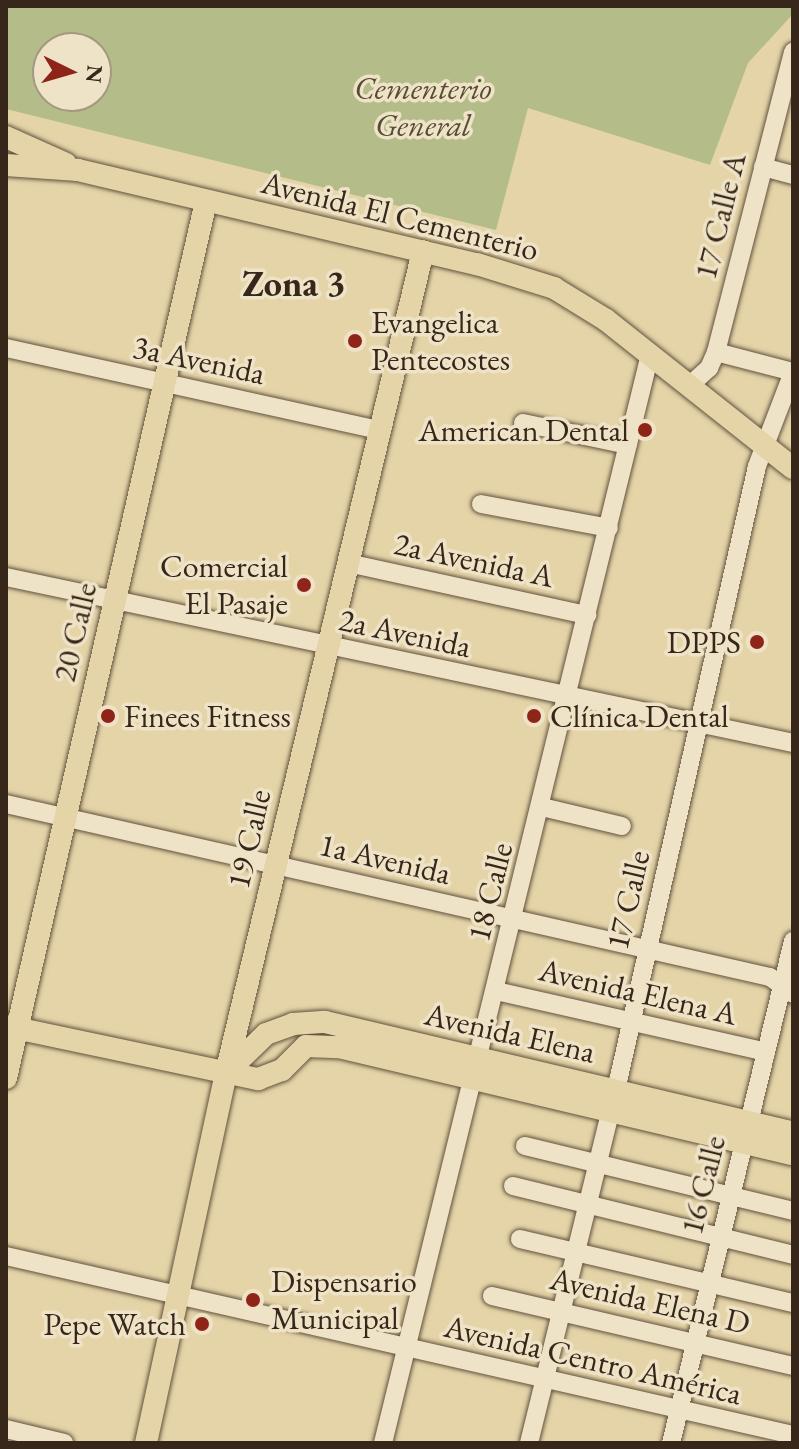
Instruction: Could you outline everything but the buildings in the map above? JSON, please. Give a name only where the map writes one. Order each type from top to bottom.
[{"type":"main road","name":"Avenida El Cementerio","points":[[7,141],[78,170],[423,251],[554,288],[650,354],[793,468]]},
{"type":"main road","name":"Avenida El Cementerio","points":[[6,165],[78,170]]},
{"type":"main road","name":"20 Calle","points":[[6,1078],[12,1028],[65,817],[206,201]]},
{"type":"main road","name":"19 Calle","points":[[146,1443],[226,1073],[423,251]]},
{"type":"main road","name":"Avenida Elena","points":[[226,1073],[266,1034],[309,1022],[477,1068],[746,1132],[793,1154]]},
{"type":"main road","name":"Avenida Elena","points":[[12,1028],[226,1073],[269,1076],[306,1046],[322,1044],[477,1068]]},
{"type":"main road","name":"Avenida Elena","points":[[746,1132],[793,1133]]},
{"type":"street","name":"17 Calle A","points":[[689,386],[709,368],[716,352],[793,52]]},
{"type":"street","points":[[763,167],[793,175]]},
{"type":"street","name":"3a Avenida","points":[[6,348],[380,430]]},
{"type":"street","points":[[716,352],[793,372]]},
{"type":"street","name":"18 Calle","points":[[383,1443],[542,807],[650,354]]},
{"type":"street","name":"17 Calle","points":[[529,1443],[766,446],[793,372]]},
{"type":"street","points":[[523,423],[628,445]]},
{"type":"street","points":[[481,504],[609,528]]},
{"type":"street","name":"2a Avenida A","points":[[348,563],[587,615]]},
{"type":"street","name":"2a Avenida","points":[[6,577],[328,648],[793,743]]},
{"type":"street","name":"1a Avenida","points":[[6,804],[770,977],[788,990]]},
{"type":"street","points":[[542,807],[622,826]]},
{"type":"street","name":"16 Calle","points":[[671,1443],[766,1052],[788,990],[793,941]]},
{"type":"street","name":"Avenida Elena A","points":[[496,991],[766,1052]]},
{"type":"street","points":[[525,1146],[793,1211]]},
{"type":"street","points":[[513,1186],[793,1255]]},
{"type":"street","points":[[520,1239],[793,1303]]},
{"type":"street","name":"Avenida Centro América","points":[[6,1256],[793,1435]]},
{"type":"street","name":"Avenida Elena D","points":[[492,1296],[793,1366]]},
{"type":"street","points":[[6,1429],[64,1443]]},
{"type":"green space","name":"Cementerio General","points":[[6,6],[793,6],[793,14],[748,63],[710,165],[528,108],[496,230],[6,109]]},
{"type":"place","name":"Evangelica Pentecostes","points":[[355,341]]},
{"type":"place","name":"American Dental","points":[[645,430]]},
{"type":"place","name":"Comercial El Pasaje","points":[[304,585]]},
{"type":"place","name":"DPPS","points":[[757,642]]},
{"type":"place","name":"Finees Fitness","points":[[108,716]]},
{"type":"place","name":"Clínica Dental","points":[[534,716]]},
{"type":"place","name":"Dispensario Municipal","points":[[253,1300]]},
{"type":"place","name":"Pepe Watch","points":[[202,1324]]},
{"type":"district","name":"Zona 3","points":[[294,284]]}]
